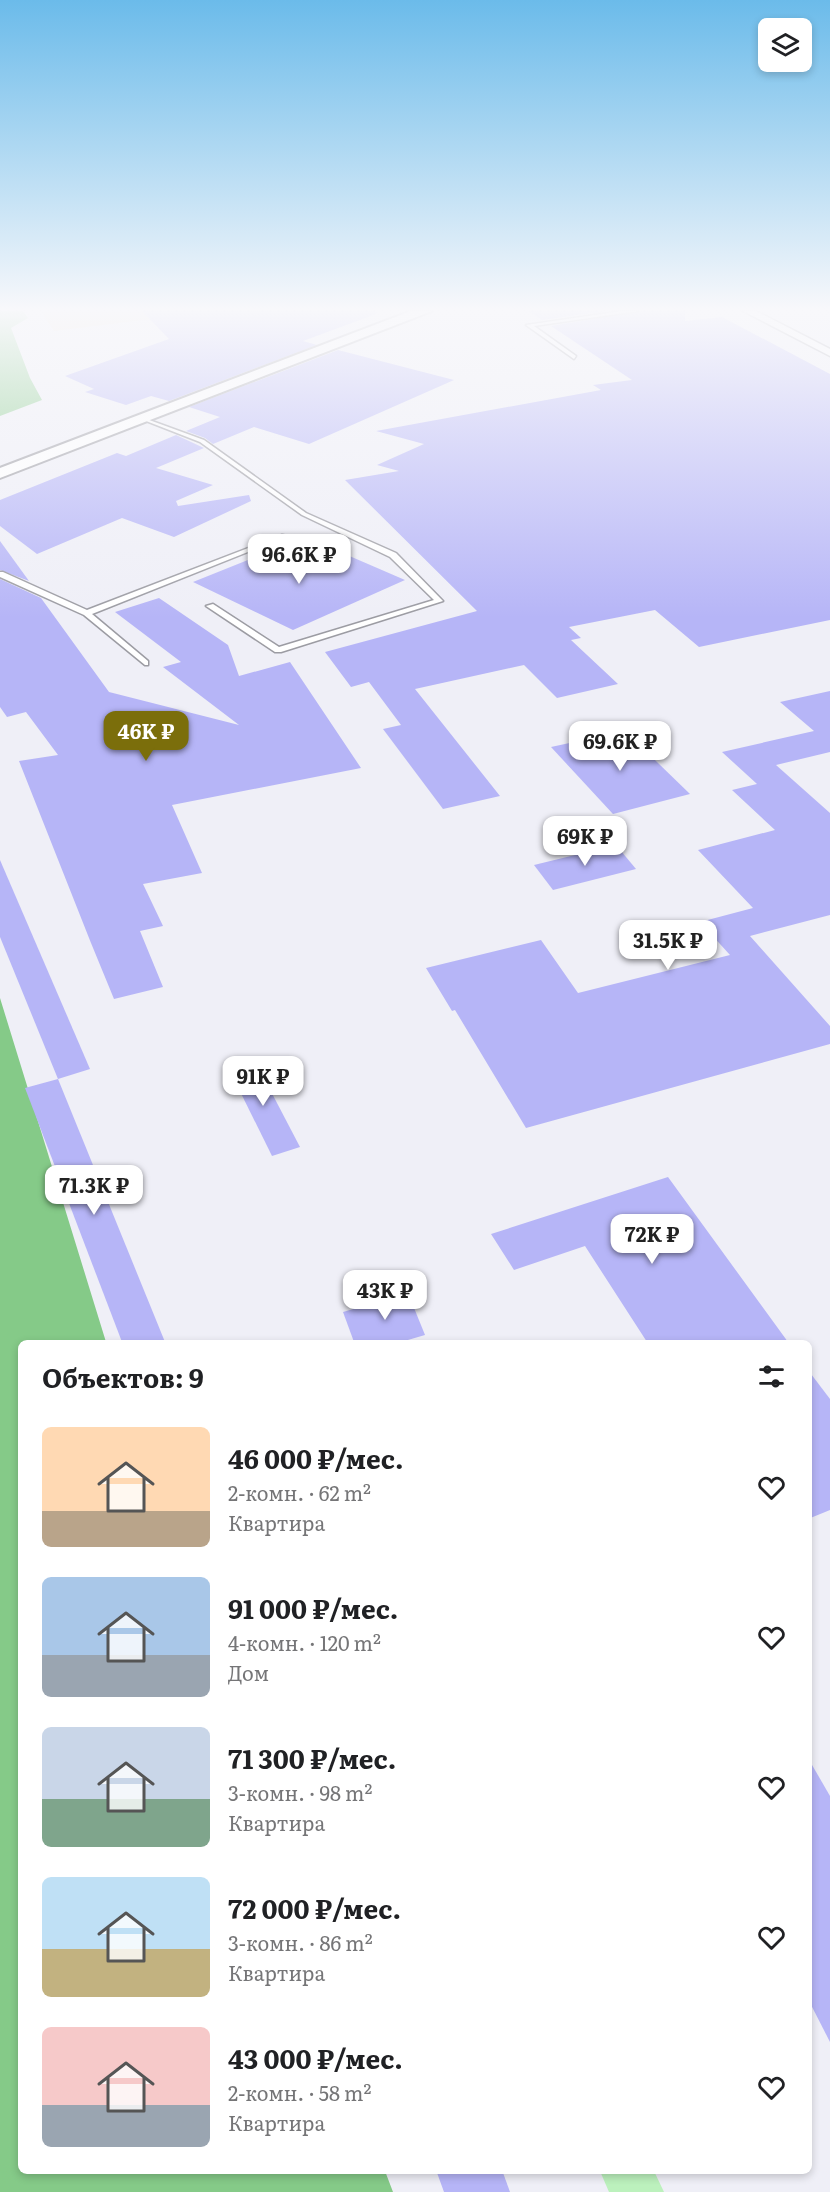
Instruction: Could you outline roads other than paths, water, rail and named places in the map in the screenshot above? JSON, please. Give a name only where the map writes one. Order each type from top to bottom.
[{"type":"street","points":[[0,473],[155,413]]},
{"type":"lane","points":[[143,418],[202,441],[303,514],[393,555],[439,601],[278,650],[210,606]]},
{"type":"lane","points":[[87,613],[284,536]]},
{"type":"lane","points":[[0,574],[87,613],[145,663]]}]
